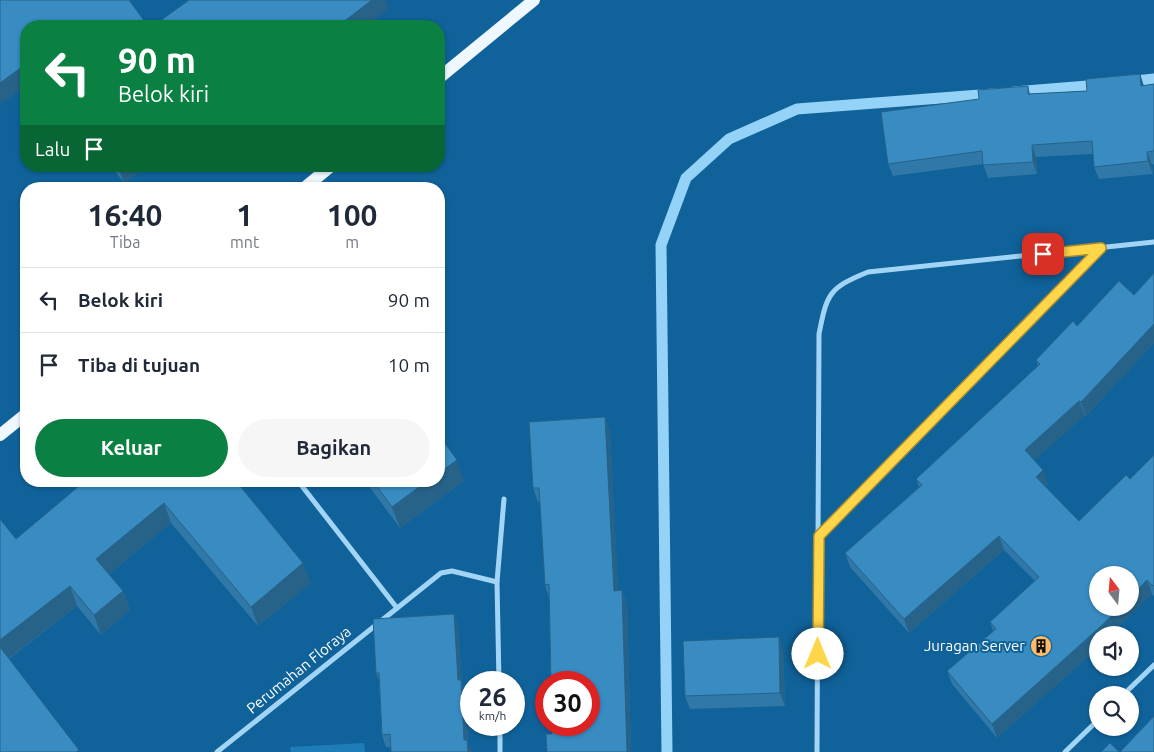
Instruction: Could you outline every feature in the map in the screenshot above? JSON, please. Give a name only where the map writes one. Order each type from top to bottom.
[{"type":"main road","points":[[445,73],[534,0]]},
{"type":"main road","points":[[312,182],[324,172]]},
{"type":"main road","points":[[0,435],[20,419]]},
{"type":"street","points":[[817,752],[819,334],[824,308],[830,294],[844,282],[868,272],[1154,242]]},
{"type":"street","points":[[819,536],[1101,248]]},
{"type":"street","points":[[303,487],[397,608]]},
{"type":"street","points":[[499,671],[497,582],[504,498]]},
{"type":"street","name":"Perumahan Floraya","points":[[217,752],[441,573],[452,571],[497,582]]},
{"type":"street","points":[[1132,686],[1154,665]]},
{"type":"street","points":[[1065,752],[1089,729]]},
{"type":"street","points":[[500,736],[500,752]]},
{"type":"shaded area","points":[[364,743],[365,752],[291,752],[290,747]]},
{"type":"building","points":[[0,0],[129,0],[144,20],[20,20],[20,68],[0,83]]},
{"type":"building","points":[[189,0],[372,0],[346,20],[161,20]]},
{"type":"building","points":[[1140,74],[1141,86],[1154,84],[1154,151],[1147,152],[1148,161],[1094,167],[1092,141],[1032,145],[1033,162],[983,165],[982,151],[888,164],[881,112],[979,99],[978,90],[1028,86],[1028,94],[1087,91],[1086,79]]},
{"type":"building","points":[[1154,273],[1154,324],[1081,402],[1079,401],[1025,450],[1043,470],[1036,477],[1079,521],[1126,475],[1130,479],[1154,455],[1154,585],[1147,580],[1139,588],[1139,566],[1089,566],[1089,616],[1112,616],[1101,626],[1089,626],[1089,637],[992,724],[947,671],[996,629],[990,622],[1039,577],[999,536],[904,619],[845,553],[922,485],[916,479],[1040,364],[1036,360],[1073,321],[1077,326],[1119,281],[1134,295]]},
{"type":"building","points":[[605,417],[614,591],[622,590],[627,752],[547,752],[546,736],[600,736],[600,671],[551,671],[549,584],[545,585],[539,488],[533,488],[529,422]]},
{"type":"building","points":[[445,443],[457,460],[445,469]]},
{"type":"building","points":[[78,487],[241,487],[303,563],[251,607],[164,503],[96,559],[123,591],[94,615],[70,586],[0,640],[0,519],[16,539]]},
{"type":"building","points":[[377,487],[419,487],[392,507]]},
{"type":"building","points":[[454,614],[458,680],[460,680],[460,736],[464,736],[464,740],[467,740],[468,752],[391,752],[390,734],[382,735],[379,673],[376,673],[373,619]]},
{"type":"building","points":[[779,637],[780,693],[685,696],[683,641]]},
{"type":"building","points":[[0,647],[79,750],[76,752],[0,752]]},
{"type":"building","points":[[1154,716],[1154,752],[1120,752],[1135,736],[1139,736],[1139,732]]},
{"type":"building","points":[[1110,743],[1119,752],[1101,752]]},
{"type":"waterway","points":[[1126,82],[1154,79]]},
{"type":"waterway","points":[[1014,92],[1100,85]]},
{"type":"waterway","points":[[667,752],[661,245],[686,178],[729,139],[797,109],[993,94]]},
{"type":"place","name":"Juragan Server","points":[[1041,646]]},
{"type":"route","points":[[818,654],[819,536],[1101,248],[1043,254]]}]
